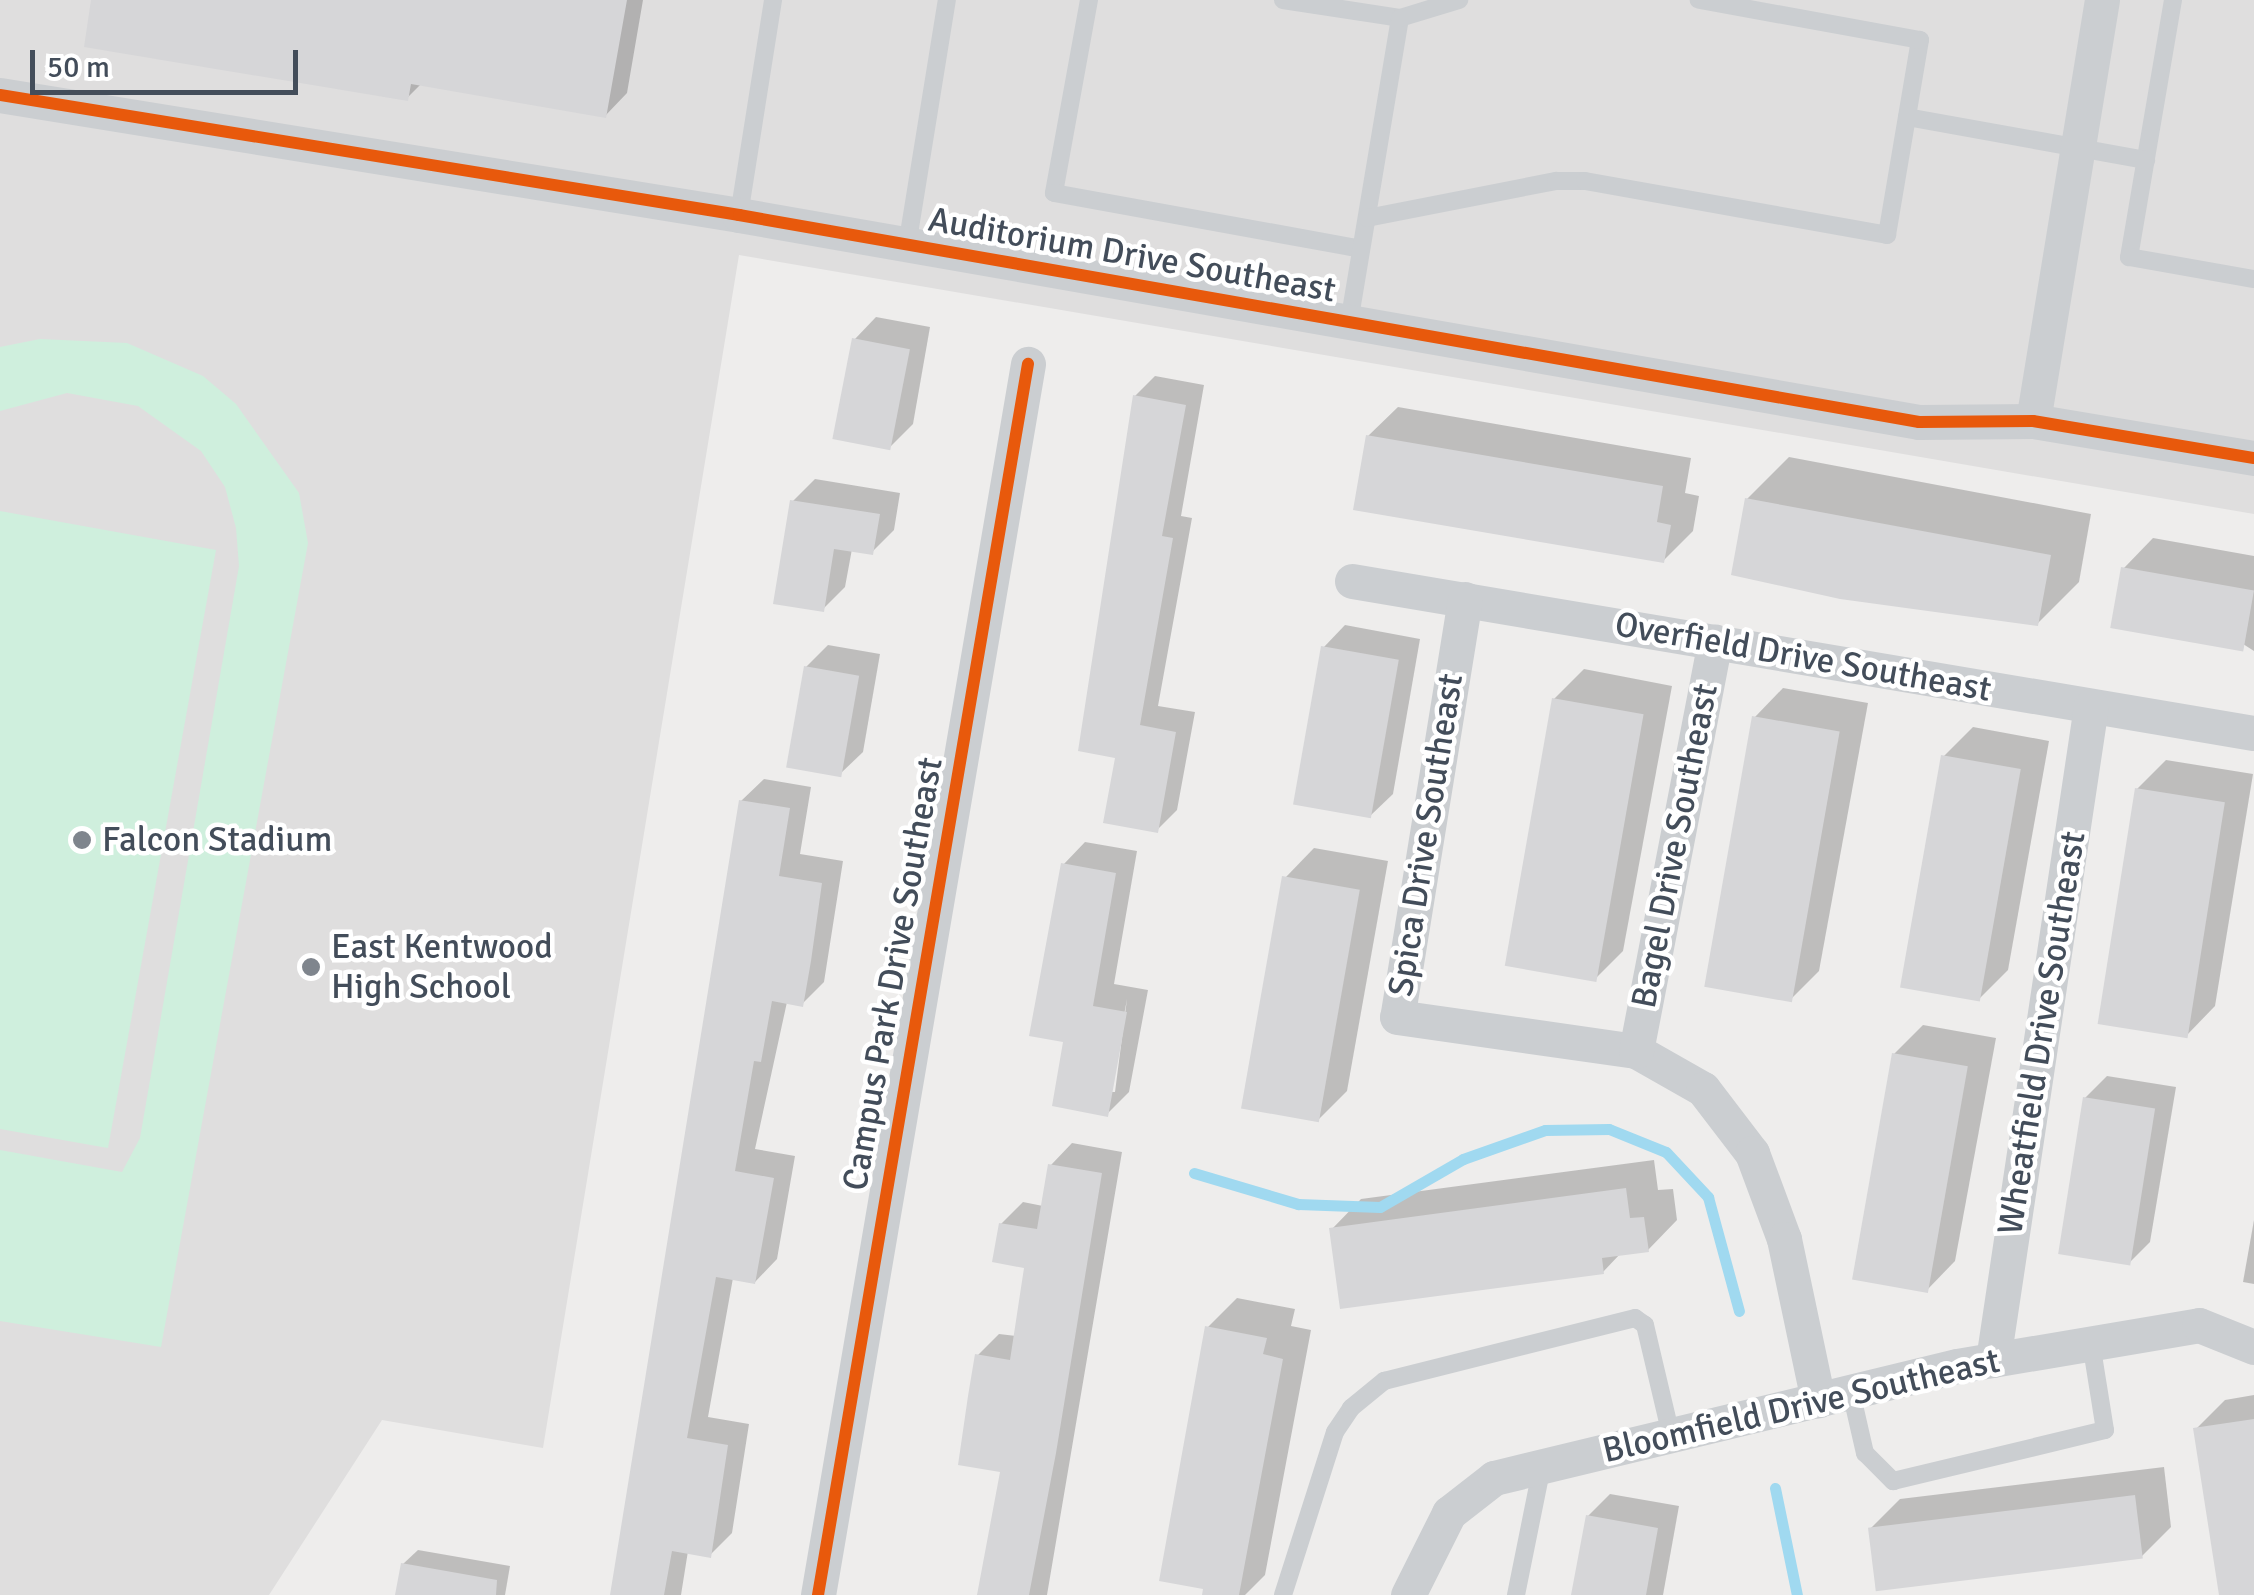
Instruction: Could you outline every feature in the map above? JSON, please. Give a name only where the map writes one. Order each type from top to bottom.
[{"type":"street","points":[[2033,421],[2102,0]]},
{"type":"street","name":"Auditorium Drive Southeast","points":[[0,95],[739,215],[1919,422],[2033,421],[2254,458]]},
{"type":"street","name":"Campus Park Drive Southeast","points":[[818,1595],[1028,364]]},
{"type":"street","name":"Overfield Drive Southeast","points":[[1352,581],[2254,733]]},
{"type":"street","name":"Spica Drive Southeast","points":[[1465,600],[1397,1017],[1636,1051],[1703,1089],[1752,1152],[1834,1396]]},
{"type":"street","name":"Bagel Drive Southeast","points":[[1636,1051],[1715,642]]},
{"type":"street","name":"Wheatfield Drive Southeast","points":[[1992,1360],[2092,706]]},
{"type":"street","name":"Bloomfield Drive Southeast","points":[[1408,1595],[1449,1513],[1494,1478],[1992,1360],[2199,1325],[2254,1347]]},
{"type":"lane","points":[[739,215],[773,0]]},
{"type":"lane","points":[[907,246],[948,0]]},
{"type":"lane","points":[[1088,0],[1054,193],[1362,249]]},
{"type":"lane","points":[[1282,0],[1400,18],[1459,0]]},
{"type":"lane","points":[[1367,218],[1556,181],[1585,182],[1887,236],[1920,40],[1699,0]]},
{"type":"lane","points":[[2174,0],[2129,258],[2254,279]]},
{"type":"lane","points":[[1349,324],[1400,18]]},
{"type":"lane","points":[[1907,118],[2146,160]]},
{"type":"lane","points":[[1282,1595],[1335,1432],[1351,1408],[1384,1381],[1634,1318],[1645,1325],[1672,1435]]},
{"type":"lane","points":[[1834,1396],[1865,1453],[1894,1481],[2104,1430],[2091,1343]]},
{"type":"lane","points":[[1516,1595],[1542,1466]]},
{"type":"shaded area","name":"East Kentwood High School","points":[[0,0],[2254,0],[2254,514],[739,255],[543,1448],[382,1420],[269,1595],[0,1595]]},
{"type":"green space","points":[[40,339],[127,343],[203,376],[236,404],[299,493],[308,543],[161,1347],[0,1321],[0,1150],[122,1172],[140,1138],[239,566],[236,528],[225,487],[201,451],[138,406],[67,393],[0,411],[0,347]]},
{"type":"green space","name":"Falcon Stadium","points":[[0,511],[216,550],[108,1148],[0,1129]]},
{"type":"building","points":[[91,0],[627,0],[606,118],[411,84],[408,101],[84,47]]},
{"type":"building","points":[[852,338],[910,349],[890,450],[832,439]]},
{"type":"building","points":[[1133,395],[1186,405],[1162,536],[1173,538],[1140,725],[1176,732],[1158,833],[1103,823],[1115,758],[1078,751]]},
{"type":"building","points":[[1366,435],[1663,486],[1657,522],[1671,525],[1664,563],[1353,510]]},
{"type":"building","points":[[1745,498],[2051,555],[2038,626],[1840,599],[1731,575]]},
{"type":"building","points":[[790,500],[880,514],[873,555],[834,549],[824,612],[773,604]]},
{"type":"building","points":[[2121,567],[2254,590],[2243,652],[2110,628]]},
{"type":"building","points":[[1321,646],[1399,660],[1371,818],[1293,805]]},
{"type":"building","points":[[804,666],[859,676],[841,777],[786,767]]},
{"type":"building","points":[[1552,698],[1644,714],[1596,982],[1505,966]]},
{"type":"building","points":[[1752,716],[1840,731],[1792,1002],[1704,987]]},
{"type":"building","points":[[1941,755],[2021,769],[1980,1001],[1900,987]]},
{"type":"building","points":[[2135,788],[2225,802],[2187,1038],[2098,1024]]},
{"type":"building","points":[[739,800],[790,808],[779,876],[822,883],[811,961],[803,1007],[772,1001],[761,1062],[754,1061],[735,1171],[774,1178],[755,1284],[716,1277],[687,1438],[728,1445],[711,1558],[672,1551],[664,1595],[610,1595]]},
{"type":"building","points":[[1061,863],[1116,873],[1093,1006],[1127,1012],[1108,1117],[1052,1106],[1063,1042],[1029,1036]]},
{"type":"building","points":[[1282,876],[1360,890],[1319,1122],[1241,1108]]},
{"type":"building","points":[[1892,1053],[1968,1066],[1928,1293],[1852,1280]]},
{"type":"building","points":[[2083,1097],[2155,1108],[2130,1265],[2058,1254]]},
{"type":"building","points":[[1048,1164],[1102,1173],[1056,1453],[1029,1595],[977,1595],[1000,1472],[958,1465],[968,1396],[975,1354],[1010,1360],[1024,1268],[992,1262],[999,1223],[1037,1229]]},
{"type":"building","points":[[1626,1188],[1630,1218],[1644,1217],[1649,1252],[1602,1258],[1604,1274],[1340,1309],[1329,1228]]},
{"type":"building","points":[[1205,1326],[1267,1338],[1263,1354],[1283,1359],[1239,1595],[1202,1595],[1203,1589],[1159,1581]]},
{"type":"building","points":[[2254,1419],[2254,1595],[2219,1595],[2193,1428]]},
{"type":"building","points":[[2135,1495],[2143,1559],[1876,1591],[1868,1528]]},
{"type":"building","points":[[1586,1515],[1658,1528],[1646,1595],[1571,1595]]},
{"type":"building","points":[[401,1563],[497,1580],[496,1595],[395,1595]]},
{"type":"waterway","points":[[1194,1173],[1298,1204],[1380,1207],[1463,1159],[1545,1130],[1609,1129],[1666,1152],[1708,1197],[1739,1311]]},
{"type":"waterway","points":[[1775,1488],[1797,1595]]},
{"type":"cycle path","points":[[0,95],[739,215],[1919,422],[2033,421],[2254,458]]},
{"type":"cycle path","points":[[818,1595],[1028,364]]},
{"type":"place","name":"Falcon Stadium","points":[[82,840]]},
{"type":"place","name":"East Kentwood High School","points":[[311,967]]}]
